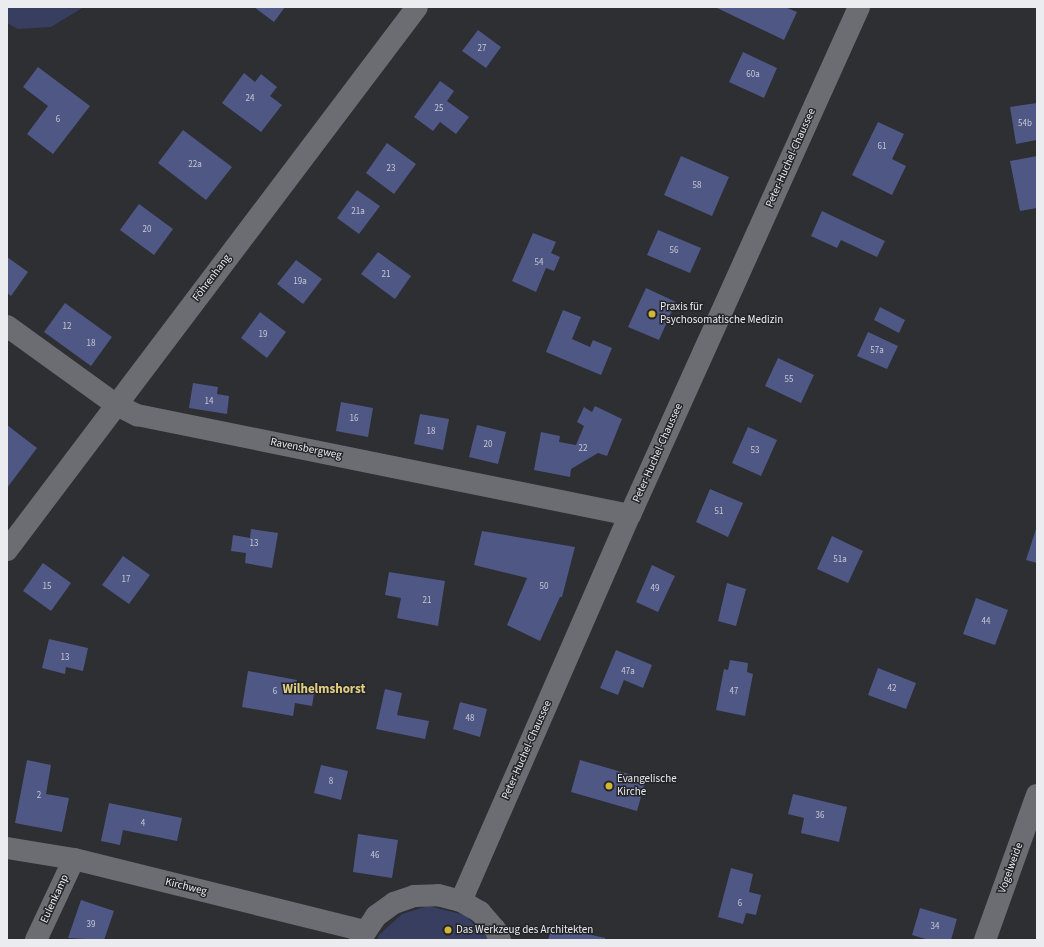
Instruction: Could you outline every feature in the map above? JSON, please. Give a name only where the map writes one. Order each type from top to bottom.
[{"type":"street","name":"Föhrenhang","points":[[7,550],[417,7]]},
{"type":"street","name":"Peter-Huchel-Chaussee","points":[[461,901],[630,515],[859,7]]},
{"type":"street","name":"Ravensbergweg","points":[[7,326],[116,404],[136,415],[630,515]]},
{"type":"street","name":"Vogelweide","points":[[985,940],[1037,795]]},
{"type":"street","name":"Kirchweg","points":[[7,848],[74,858],[362,936]]},
{"type":"street","name":"Eulenkamp","points":[[36,940],[74,858]]},
{"type":"street","points":[[362,936],[376,916],[394,903],[414,896],[438,895],[461,901],[480,912],[495,929],[500,940]]},
{"type":"shaded area","points":[[7,7],[84,7],[51,27],[18,29],[7,23]]},
{"type":"shaded area","points":[[428,906],[465,915],[489,940],[377,940],[379,935],[402,914]]},
{"type":"building","points":[[254,7],[285,7],[274,22]]},
{"type":"building","points":[[715,7],[785,7],[797,12],[784,40]]},
{"type":"building","points":[[478,30],[501,47],[486,68],[462,51]]},
{"type":"building","points":[[743,52],[777,68],[764,98],[729,82]]},
{"type":"building","points":[[38,67],[90,106],[53,154],[27,134],[48,106],[23,87]]},
{"type":"building","points":[[244,73],[255,82],[261,74],[277,87],[270,96],[282,105],[261,132],[222,103]]},
{"type":"building","points":[[440,81],[454,91],[447,101],[469,117],[456,134],[440,122],[433,131],[414,117]]},
{"type":"building","points":[[1037,103],[1037,140],[1016,144],[1010,107]]},
{"type":"building","points":[[878,122],[904,134],[892,159],[906,166],[892,195],[852,175]]},
{"type":"building","points":[[183,130],[232,167],[206,200],[158,163]]},
{"type":"building","points":[[387,143],[416,164],[394,194],[366,173]]},
{"type":"building","points":[[681,156],[729,177],[712,216],[664,195]]},
{"type":"building","points":[[1037,156],[1037,208],[1020,211],[1010,161]]},
{"type":"building","points":[[357,190],[380,206],[359,234],[337,218]]},
{"type":"building","points":[[139,204],[173,229],[154,255],[120,230]]},
{"type":"building","points":[[822,211],[885,241],[877,257],[841,240],[837,248],[811,236]]},
{"type":"building","points":[[658,230],[701,248],[690,273],[647,255]]},
{"type":"building","points":[[533,233],[556,242],[551,253],[560,257],[554,271],[546,268],[536,292],[512,281]]},
{"type":"building","points":[[378,252],[411,276],[395,299],[361,274]]},
{"type":"building","points":[[7,257],[28,272],[11,296],[7,293]]},
{"type":"building","points":[[296,260],[322,279],[303,304],[277,284]]},
{"type":"building","name":"Praxis für Psychosomatische Medizin","points":[[646,288],[676,302],[659,340],[628,327]]},
{"type":"building","points":[[65,303],[112,337],[91,366],[44,332]]},
{"type":"building","points":[[880,307],[905,320],[899,333],[874,320]]},
{"type":"building","points":[[563,310],[581,317],[572,339],[590,347],[593,340],[612,348],[601,375],[546,352]]},
{"type":"building","points":[[260,312],[286,332],[267,358],[241,338]]},
{"type":"building","points":[[868,332],[898,346],[887,369],[857,356]]},
{"type":"building","points":[[778,358],[814,375],[801,403],[765,386]]},
{"type":"building","points":[[193,383],[218,387],[217,394],[229,396],[227,414],[189,408]]},
{"type":"building","points":[[341,402],[373,408],[368,437],[336,431]]},
{"type":"building","points":[[595,406],[622,419],[607,456],[598,453],[571,469],[570,477],[534,470],[541,432],[560,436],[559,442],[576,445],[584,426],[577,422],[584,407],[592,412]]},
{"type":"building","points":[[420,414],[449,419],[443,450],[414,444]]},
{"type":"building","points":[[7,425],[37,448],[7,488]]},
{"type":"building","points":[[477,425],[506,432],[498,464],[469,457]]},
{"type":"building","points":[[748,427],[777,440],[761,476],[732,463]]},
{"type":"building","points":[[710,489],[743,503],[728,537],[696,522]]},
{"type":"building","points":[[1037,526],[1037,563],[1026,560]]},
{"type":"building","points":[[251,529],[278,533],[272,568],[245,563],[246,553],[231,551],[233,535],[250,538]]},
{"type":"building","points":[[482,531],[575,547],[562,597],[560,597],[540,641],[507,625],[527,578],[474,565]]},
{"type":"building","points":[[832,536],[863,551],[848,583],[817,569]]},
{"type":"building","points":[[123,556],[150,575],[129,604],[102,585]]},
{"type":"building","points":[[43,563],[71,583],[51,611],[23,591]]},
{"type":"building","points":[[652,565],[675,576],[658,612],[636,602]]},
{"type":"building","points":[[389,572],[445,581],[438,626],[397,618],[401,598],[385,595]]},
{"type":"building","points":[[727,583],[746,589],[736,626],[718,621]]},
{"type":"building","points":[[976,598],[1008,610],[995,645],[963,634]]},
{"type":"building","points":[[49,639],[88,648],[83,671],[66,667],[65,674],[42,668]]},
{"type":"building","points":[[616,650],[652,665],[643,688],[624,680],[618,695],[600,688]]},
{"type":"building","points":[[730,660],[748,663],[747,672],[753,674],[745,716],[716,710],[724,669],[728,670]]},
{"type":"building","points":[[878,668],[916,683],[906,709],[868,695]]},
{"type":"building","points":[[248,671],[297,680],[295,691],[314,694],[312,706],[295,703],[293,716],[242,707]]},
{"type":"building","points":[[385,689],[402,693],[397,715],[429,721],[425,739],[376,729]]},
{"type":"building","points":[[460,702],[487,709],[480,737],[453,729]]},
{"type":"building","points":[[27,760],[51,765],[46,794],[69,798],[62,832],[15,823]]},
{"type":"building","name":"Evangelische Kirche","points":[[580,760],[646,779],[637,811],[571,792]]},
{"type":"building","points":[[321,765],[348,771],[341,800],[314,793]]},
{"type":"building","points":[[793,794],[847,807],[839,842],[801,833],[804,818],[788,814]]},
{"type":"building","points":[[109,803],[182,818],[177,841],[123,830],[120,845],[101,841]]},
{"type":"building","points":[[358,834],[398,840],[392,878],[353,872]]},
{"type":"building","points":[[731,868],[753,874],[749,892],[761,895],[756,915],[746,913],[743,924],[718,917]]},
{"type":"building","points":[[81,900],[114,911],[104,940],[68,938]]},
{"type":"building","points":[[920,908],[957,919],[951,940],[929,940],[912,935]]},
{"type":"building","points":[[552,926],[605,938],[605,940],[548,940]]},
{"type":"place","name":"Praxis für Psychosomatische Medizin","points":[[652,314]]},
{"type":"place","name":"Evangelische Kirche","points":[[609,786]]},
{"type":"place","name":"Das Werkzeug des Architekten","points":[[448,930]]},
{"type":"district","name":"Wilhelmshorst","points":[[324,689]]}]
